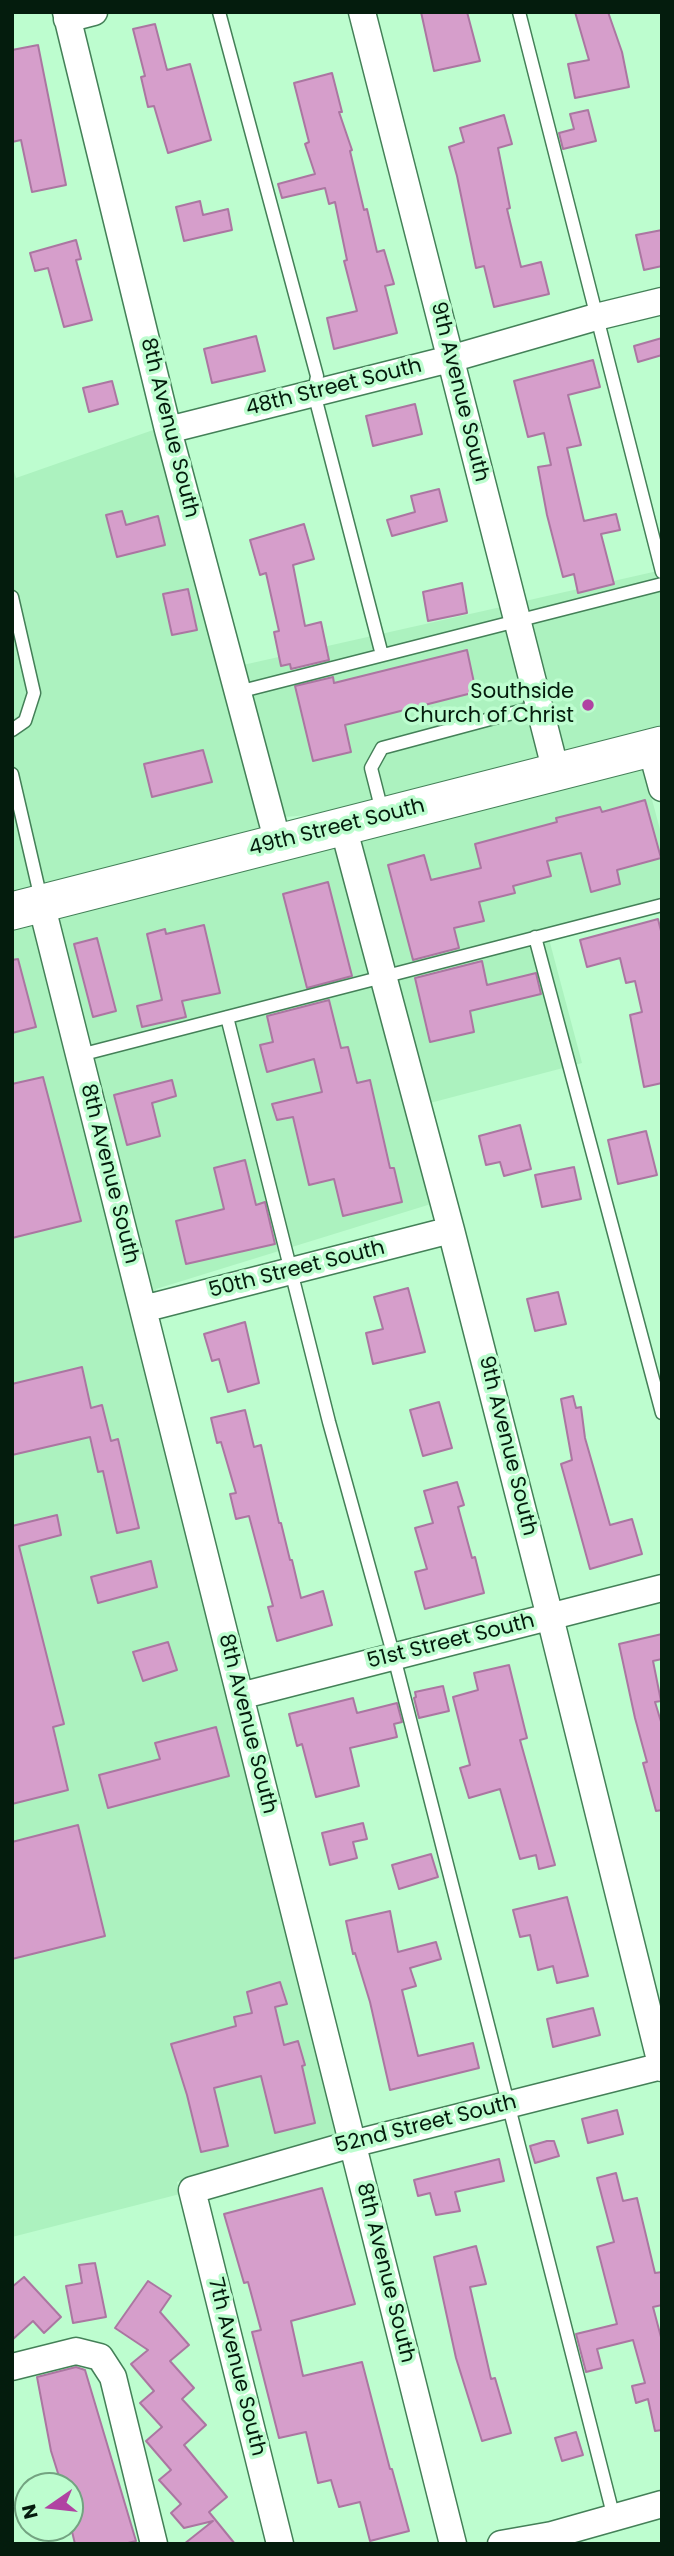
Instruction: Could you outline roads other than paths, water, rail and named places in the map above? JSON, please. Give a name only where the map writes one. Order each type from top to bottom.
[{"type":"main road","name":"49th Street South","points":[[27,907],[657,747]]},
{"type":"street","points":[[66,16],[94,12]]},
{"type":"street","name":"9th Avenue South","points":[[362,12],[556,772]]},
{"type":"street","name":"8th Avenue South","points":[[66,16],[169,430],[278,843]]},
{"type":"street","name":"48th Street South","points":[[169,430],[450,359],[662,301]]},
{"type":"street","points":[[657,747],[662,788]]},
{"type":"street","name":"9th Avenue South","points":[[343,827],[452,1230],[662,2066]]},
{"type":"street","name":"8th Avenue South","points":[[27,907],[80,1055],[453,2544]]},
{"type":"street","name":"50th Street South","points":[[143,1309],[452,1230]]},
{"type":"street","name":"51st Street South","points":[[240,1696],[662,1588]]},
{"type":"street","name":"52nd Street South","points":[[192,2190],[352,2144],[662,2066]]},
{"type":"street","name":"7th Avenue South","points":[[192,2190],[280,2544]]},
{"type":"street","points":[[12,2367],[76,2351],[100,2357],[113,2377],[154,2544]]},
{"type":"street","points":[[501,2544],[553,2539],[662,2504]]},
{"type":"lane","points":[[219,12],[317,376],[314,393],[382,655]]},
{"type":"lane","points":[[519,12],[662,572]]},
{"type":"lane","points":[[238,692],[662,584]]},
{"type":"lane","points":[[12,597],[34,693],[25,721],[12,730]]},
{"type":"lane","points":[[383,816],[371,768],[382,748],[539,706]]},
{"type":"lane","points":[[12,774],[27,907]]},
{"type":"lane","points":[[80,1055],[662,905]]},
{"type":"lane","points":[[535,937],[662,1413]]},
{"type":"lane","points":[[227,1017],[329,1422],[394,1657],[614,2518]]},
{"type":"place","name":"Southside Church of Christ","points":[[588,705]]}]
